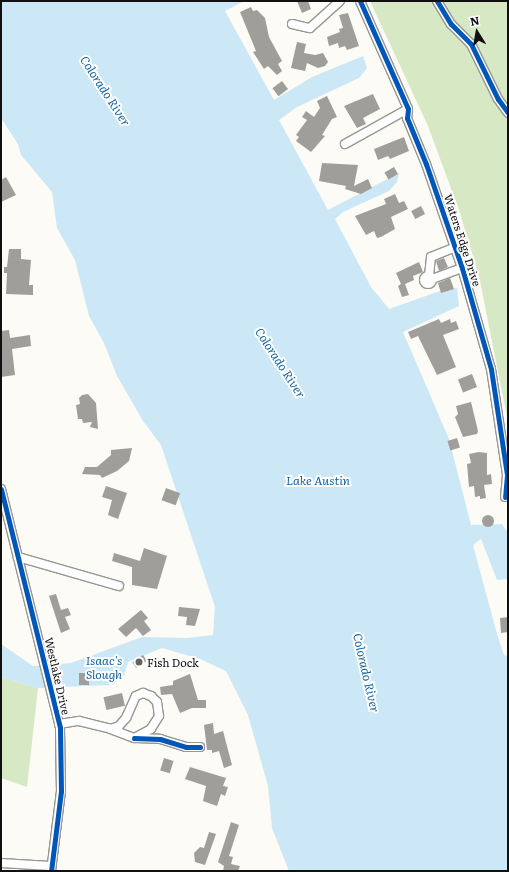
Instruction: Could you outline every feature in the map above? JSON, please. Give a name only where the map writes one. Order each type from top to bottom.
[{"type":"street","points":[[292,24],[310,28],[340,1]]},
{"type":"street","name":"Waters Edge Drive","points":[[360,1],[408,109],[407,118],[456,247],[491,369],[507,475],[505,498]]},
{"type":"street","points":[[437,1],[451,24],[471,44],[498,99],[508,113]]},
{"type":"street","points":[[345,144],[408,109]]},
{"type":"street","points":[[456,247],[431,257],[430,278],[462,268]]},
{"type":"street","name":"Westlake Drive","points":[[1,489],[59,724],[61,791],[51,869]]},
{"type":"street","points":[[18,557],[119,586]]},
{"type":"street","points":[[110,729],[119,726],[126,718],[136,696],[147,694],[157,702],[159,716],[151,729],[134,738]]},
{"type":"street","points":[[59,724],[79,721],[110,729],[134,738],[160,739],[186,747],[200,747]]},
{"type":"street","points":[[1,863],[51,869]]},
{"type":"green space","points":[[370,1],[508,1],[508,422],[479,276],[459,210],[428,126]]},
{"type":"green space","points":[[1,677],[38,688],[27,787],[1,778]]},
{"type":"water","name":"Lake Austin","points":[[1,1],[244,1],[225,11],[274,100],[312,77],[363,56],[367,68],[359,78],[297,107],[279,120],[328,210],[399,173],[397,182],[389,191],[343,212],[335,219],[371,287],[389,309],[440,291],[457,288],[459,306],[403,332],[449,439],[471,525],[502,524],[508,533],[508,579],[497,580],[481,539],[473,545],[497,634],[504,655],[508,656],[508,871],[289,871],[272,828],[268,786],[248,715],[226,671],[200,659],[162,648],[128,662],[124,676],[110,685],[38,688],[1,677],[1,644],[33,666],[71,663],[142,637],[187,638],[213,635],[215,607],[161,445],[143,421],[117,376],[104,343],[89,316],[75,260],[57,228],[52,192],[21,155],[18,144],[1,118]]},
{"type":"building","points":[[297,1],[308,1],[311,9],[302,13]]},
{"type":"building","points":[[251,7],[253,11],[257,10],[265,18],[269,37],[282,61],[278,64],[282,71],[277,75],[268,66],[264,69],[253,52],[256,51],[240,12]]},
{"type":"building","points":[[348,13],[359,46],[347,50],[345,46],[339,48],[338,43],[329,46],[327,37],[340,32],[339,29],[343,28],[339,15]]},
{"type":"building","points":[[297,42],[306,44],[304,53],[315,55],[323,53],[328,62],[325,66],[318,68],[307,63],[305,71],[291,68]]},
{"type":"building","points":[[282,81],[288,89],[278,96],[272,88]]},
{"type":"building","points":[[373,94],[380,109],[363,118],[366,124],[357,128],[344,106]]},
{"type":"building","points":[[327,96],[337,117],[332,119],[322,135],[325,136],[311,152],[296,141],[299,137],[296,135],[307,120],[302,117],[306,111],[314,117],[320,108],[317,101]]},
{"type":"building","points":[[404,137],[409,151],[390,159],[388,156],[378,160],[374,149]]},
{"type":"building","points":[[322,163],[358,165],[354,186],[368,179],[372,188],[361,194],[345,189],[346,186],[319,181]]},
{"type":"building","points":[[394,167],[398,174],[388,179],[384,172]]},
{"type":"building","points":[[6,177],[16,195],[1,202],[1,180]]},
{"type":"building","points":[[395,194],[399,203],[404,201],[408,209],[391,217],[395,229],[377,238],[374,231],[366,235],[355,216],[386,204],[384,199]]},
{"type":"building","points":[[421,206],[425,214],[415,219],[411,211]]},
{"type":"building","points":[[9,249],[21,249],[21,259],[31,260],[29,285],[33,285],[33,295],[6,294],[7,273],[4,273],[4,267],[7,267]]},
{"type":"building","points":[[444,258],[448,267],[439,271],[436,261]]},
{"type":"building","points":[[419,262],[423,272],[413,276],[414,280],[405,284],[409,295],[402,297],[398,286],[401,284],[396,273]]},
{"type":"building","points":[[450,278],[454,289],[441,293],[438,283]]},
{"type":"building","points":[[439,319],[441,323],[450,319],[451,323],[456,321],[459,329],[443,335],[456,367],[437,375],[418,336],[411,339],[408,332]]},
{"type":"building","points":[[9,330],[10,338],[30,335],[31,346],[12,349],[15,375],[1,377],[1,331]]},
{"type":"building","points":[[472,374],[477,387],[463,392],[458,379]]},
{"type":"building","points":[[88,394],[96,403],[98,429],[90,427],[92,422],[83,423],[82,419],[78,419],[76,405],[80,404],[79,398],[82,395]]},
{"type":"building","points":[[471,402],[478,431],[477,434],[463,437],[455,417],[458,414],[456,406]]},
{"type":"building","points":[[457,438],[460,448],[450,450],[447,441]]},
{"type":"building","points":[[132,448],[129,461],[117,471],[102,478],[100,475],[82,474],[85,467],[97,467],[111,455],[111,450]]},
{"type":"building","points":[[479,452],[487,453],[487,475],[491,474],[492,484],[484,485],[486,498],[480,499],[480,496],[475,497],[474,486],[469,487],[467,464],[471,463],[469,454]]},
{"type":"building","points":[[106,486],[127,493],[118,519],[108,515],[112,500],[102,497]]},
{"type":"building","points":[[166,488],[180,493],[176,505],[162,500]]},
{"type":"building","points":[[486,515],[490,515],[494,521],[490,527],[486,527],[482,523],[482,519]]},
{"type":"building","points":[[144,548],[167,556],[157,589],[132,585],[132,567],[112,561],[114,553],[140,561]]},
{"type":"building","points":[[56,594],[61,610],[68,608],[71,615],[65,617],[70,629],[61,633],[49,596]]},
{"type":"building","points":[[179,607],[200,609],[195,626],[186,625],[187,617],[178,616]]},
{"type":"building","points":[[141,610],[148,618],[144,621],[151,630],[143,636],[136,628],[126,637],[118,629]]},
{"type":"building","points":[[508,617],[508,632],[501,633],[500,618]]},
{"type":"building","name":"Fish Dock","points":[[143,655],[147,661],[136,668],[132,662]]},
{"type":"building","points":[[79,673],[89,673],[89,685],[79,685]]},
{"type":"building","points":[[190,674],[198,700],[206,700],[206,708],[192,708],[180,713],[172,694],[161,695],[160,687],[173,685],[173,681]]},
{"type":"building","points":[[122,693],[125,706],[106,710],[103,697]]},
{"type":"building","points":[[213,723],[214,734],[223,731],[232,765],[224,768],[219,751],[212,753],[212,750],[207,750],[204,725]]},
{"type":"building","points":[[164,758],[174,761],[170,773],[160,770]]},
{"type":"building","points":[[190,767],[226,778],[223,786],[228,787],[225,796],[221,794],[217,806],[203,801],[206,786],[185,779]]},
{"type":"building","points":[[231,822],[239,825],[229,856],[233,857],[231,864],[240,866],[238,871],[223,871],[224,866],[218,862]]},
{"type":"building","points":[[209,832],[216,834],[205,865],[195,862],[194,853],[200,847],[204,848]]},
{"type":"cycle path","points":[[360,1],[408,109],[407,118],[426,164],[462,268],[491,369],[507,475],[505,497]]},
{"type":"cycle path","points":[[437,1],[451,24],[471,44],[498,99],[508,113]]},
{"type":"cycle path","points":[[1,489],[60,728],[61,791],[51,871]]},
{"type":"cycle path","points":[[134,738],[160,739],[186,747],[200,747]]},
{"type":"place","name":"Fish Dock","points":[[139,662]]},
{"type":"water label","name":"Colorado River","points":[[105,91]]},
{"type":"water label","name":"Colorado River","points":[[280,363]]},
{"type":"water label","name":"Isaac's Slough","points":[[104,668]]},
{"type":"water label","name":"Colorado River","points":[[366,673]]}]
